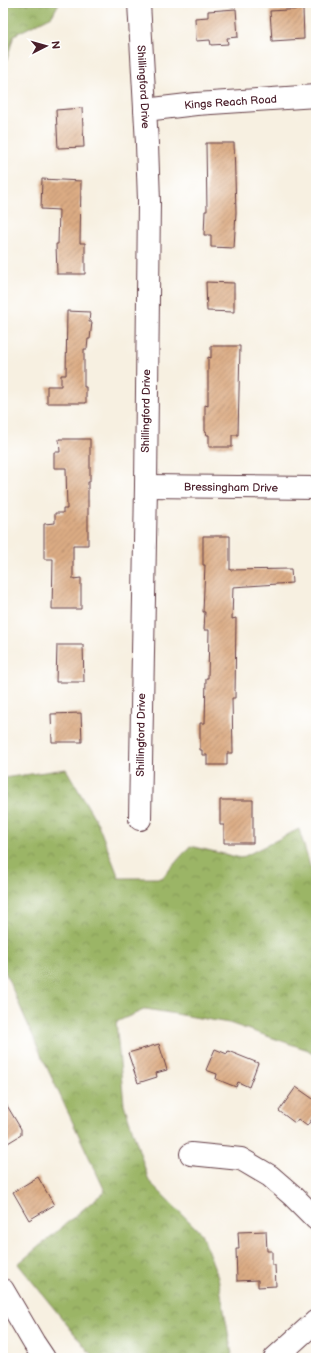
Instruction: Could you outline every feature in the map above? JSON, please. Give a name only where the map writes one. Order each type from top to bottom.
[{"type":"street","name":"Shillingford Drive","points":[[139,3],[149,201],[140,819]]},
{"type":"street","name":"Kings Reach Road","points":[[145,110],[196,104],[316,96]]},
{"type":"street","name":"Bressingham Drive","points":[[146,486],[316,488]]},
{"type":"street","points":[[191,1154],[241,1159],[270,1176],[316,1219]]},
{"type":"street","points":[[3,1290],[44,1358]]},
{"type":"street","points":[[275,1358],[316,1321]]},
{"type":"green space","points":[[3,3],[59,3],[52,16],[14,35],[3,73]]},
{"type":"green space","points":[[66,769],[98,824],[119,878],[162,878],[190,846],[241,858],[299,829],[310,866],[316,878],[316,1058],[308,1050],[229,1023],[146,1009],[116,1022],[124,1104],[149,1181],[201,1233],[218,1277],[232,1354],[228,1358],[94,1358],[18,1264],[105,1191],[42,1057],[3,967],[3,778]]},
{"type":"building","points":[[236,9],[238,37],[227,38],[228,44],[211,45],[210,40],[196,41],[195,18],[208,17],[208,11]]},
{"type":"building","points":[[303,9],[304,39],[272,41],[270,11]]},
{"type":"building","points":[[82,108],[84,147],[58,148],[56,110]]},
{"type":"building","points":[[206,143],[234,143],[236,212],[234,248],[211,247],[211,235],[204,235],[205,211],[207,211]]},
{"type":"building","points":[[42,179],[81,181],[80,243],[85,243],[85,274],[57,274],[56,244],[58,244],[59,210],[41,209]]},
{"type":"building","points":[[206,282],[234,283],[234,312],[207,311]]},
{"type":"building","points":[[67,311],[90,312],[89,322],[92,322],[90,339],[88,339],[87,349],[84,349],[84,387],[86,387],[86,403],[47,403],[47,386],[61,386],[61,375],[66,375]]},
{"type":"building","points":[[211,346],[240,346],[238,435],[232,435],[232,447],[209,447],[209,435],[205,432],[205,405],[208,406],[208,357],[211,358]]},
{"type":"building","points":[[59,439],[90,439],[88,545],[73,545],[73,579],[81,578],[81,609],[52,609],[53,559],[44,559],[44,524],[55,523],[55,513],[63,513],[63,509],[67,509],[66,468],[54,468],[54,452],[60,452]]},
{"type":"building","points":[[203,536],[230,536],[230,570],[291,569],[292,583],[233,587],[232,619],[236,618],[235,698],[232,698],[233,753],[227,753],[227,765],[207,765],[207,755],[202,755],[202,750],[200,750],[200,723],[205,723],[209,630],[204,630],[205,612],[203,612],[205,565],[203,565]]},
{"type":"building","points":[[57,645],[83,645],[84,682],[56,682]]},
{"type":"building","points":[[81,713],[82,742],[52,742],[51,714]]},
{"type":"building","points":[[220,800],[253,800],[253,843],[224,843],[224,825],[220,825]]},
{"type":"building","points":[[159,1044],[167,1070],[156,1073],[157,1077],[138,1083],[128,1053]]},
{"type":"building","points":[[215,1049],[227,1054],[228,1051],[258,1063],[249,1087],[238,1082],[236,1087],[216,1079],[217,1074],[206,1070]]},
{"type":"building","points":[[296,1087],[316,1101],[316,1113],[307,1126],[298,1119],[295,1123],[279,1111]]},
{"type":"building","points":[[3,1099],[21,1129],[21,1135],[3,1146]]},
{"type":"building","points":[[38,1177],[54,1205],[29,1220],[13,1192]]},
{"type":"building","points":[[266,1231],[267,1251],[272,1251],[272,1265],[275,1265],[276,1286],[258,1287],[258,1280],[237,1281],[236,1249],[239,1249],[238,1232]]}]
